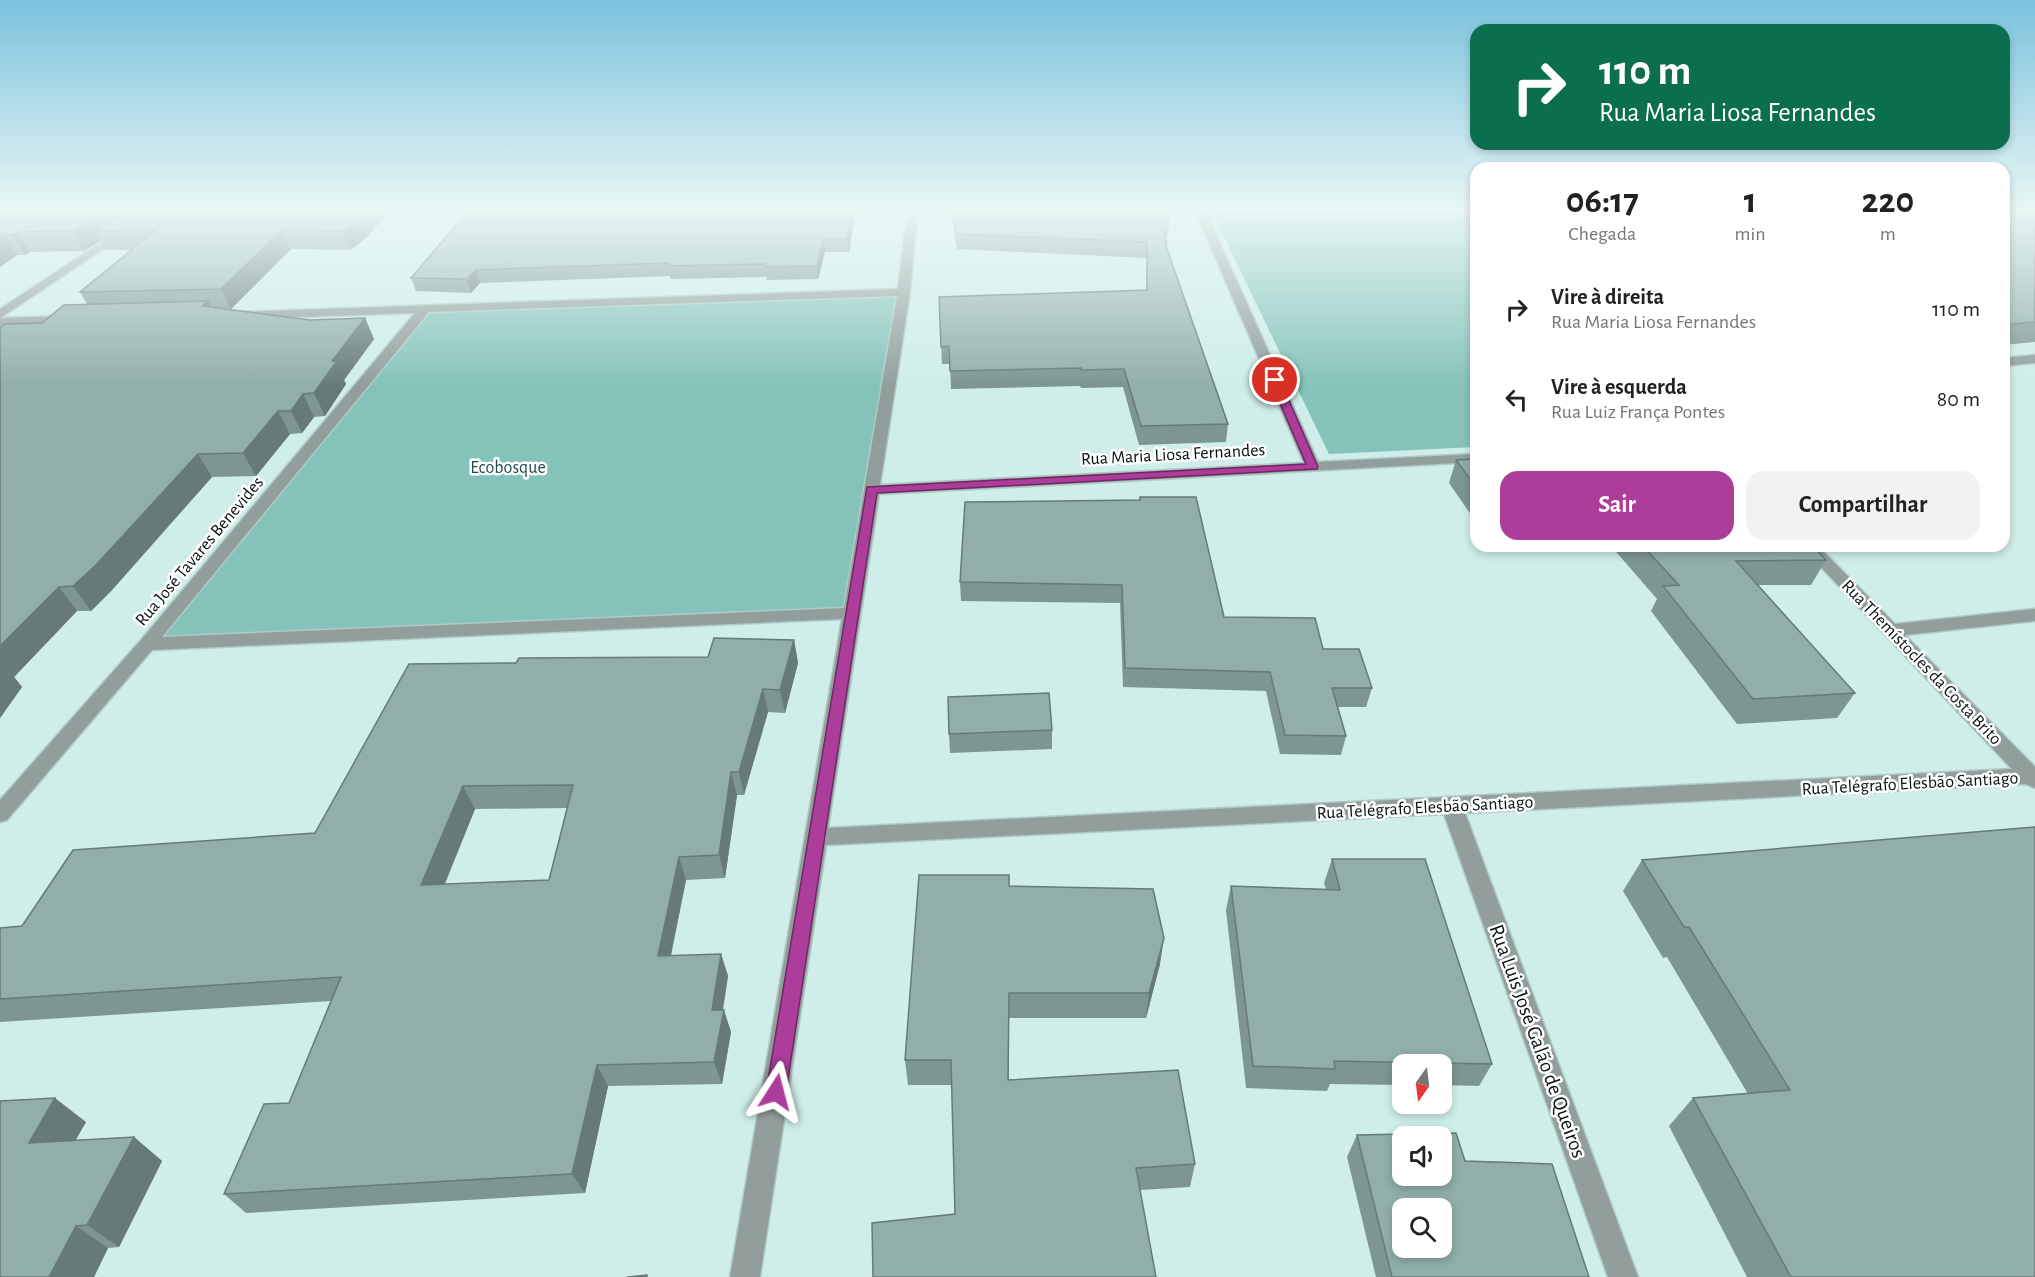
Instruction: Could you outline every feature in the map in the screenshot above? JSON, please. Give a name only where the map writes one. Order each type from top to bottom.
[{"type":"street","points":[[0,315],[71,268]]},
{"type":"street","points":[[746,1277],[818,837],[851,613],[907,268]]},
{"type":"street","points":[[1224,268],[1313,467]]},
{"type":"street","points":[[236,315],[904,292]]},
{"type":"street","name":"Rua José Tavares Benevides","points":[[0,814],[147,644],[424,310]]},
{"type":"street","points":[[0,322],[82,319]]},
{"type":"street","points":[[2010,361],[2035,359]]},
{"type":"street","name":"Rua Maria Liosa Fernandes","points":[[871,490],[1470,458]]},
{"type":"street","name":"Rua Themístocles da Costa Brito","points":[[1815,552],[2033,778]]},
{"type":"street","points":[[147,644],[851,613]]},
{"type":"street","points":[[1892,630],[2035,615]]},
{"type":"street","name":"Rua Telégrafo Elesbão Santiago","points":[[818,837],[2033,778]]},
{"type":"street","name":"Rua Luis José Galão de Queiros","points":[[1452,806],[1623,1277]]},
{"type":"green space","points":[[1239,268],[1470,268],[1470,447],[1329,454]]},
{"type":"green space","name":"Ecobosque","points":[[904,292],[851,613],[147,644],[424,310]]},
{"type":"building","points":[[110,268],[243,268],[221,289],[80,292]]},
{"type":"building","points":[[420,268],[542,268],[476,270],[467,279],[411,278]]},
{"type":"building","points":[[1147,268],[1174,268],[1228,424],[1141,426],[1124,369],[950,371],[949,346],[941,347],[939,297],[1147,290]]},
{"type":"building","points":[[2010,268],[2035,268],[2035,322],[2010,324]]},
{"type":"building","points":[[208,301],[202,306],[310,320],[365,318],[332,361],[336,362],[314,393],[303,394],[291,411],[278,411],[243,453],[198,454],[95,566],[73,586],[59,587],[0,646],[0,328],[5,324],[42,323],[64,305]]},
{"type":"building","points":[[1470,459],[1470,479],[1456,460]]},
{"type":"building","points":[[1140,497],[1196,497],[1224,617],[1315,618],[1323,649],[1359,649],[1372,688],[1332,688],[1346,736],[1285,735],[1270,672],[1125,668],[1122,585],[960,582],[965,502],[1140,500]]},
{"type":"building","points":[[1649,552],[1819,552],[1826,560],[1736,561],[1855,693],[1753,699],[1663,586],[1679,585]]},
{"type":"building","points":[[714,638],[794,640],[780,690],[763,689],[739,772],[731,772],[719,855],[679,857],[658,956],[721,954],[712,1010],[724,1010],[714,1062],[597,1065],[572,1174],[224,1194],[264,1104],[289,1103],[341,977],[0,999],[0,928],[22,926],[73,850],[315,833],[409,664],[516,663],[519,658],[708,657]],"holes":[[[573,785],[549,880],[421,885],[463,786]]]},
{"type":"building","points":[[1049,693],[1052,730],[949,734],[948,697]]},
{"type":"building","points":[[2035,827],[2035,1277],[1791,1277],[1693,1098],[1790,1090],[1689,927],[1684,927],[1642,860]]},
{"type":"building","points":[[1332,859],[1425,859],[1492,1064],[1452,1063],[1452,1054],[1392,1054],[1392,1062],[1334,1061],[1335,1069],[1253,1066],[1231,886],[1340,890]]},
{"type":"building","points":[[919,875],[1009,875],[1009,886],[1153,889],[1164,938],[1149,993],[1009,993],[1008,1080],[1178,1070],[1195,1164],[1136,1168],[1156,1277],[873,1277],[872,1223],[955,1214],[951,1060],[905,1060]]},
{"type":"building","points":[[55,1098],[29,1143],[134,1137],[87,1225],[76,1226],[49,1277],[0,1277],[0,1101]]},
{"type":"building","points":[[1452,1133],[1456,1133],[1465,1161],[1552,1164],[1589,1277],[1392,1277],[1357,1135],[1392,1134],[1392,1186],[1452,1186]]},
{"type":"route","points":[[776,1092],[871,490],[1313,467],[1275,380]]}]
